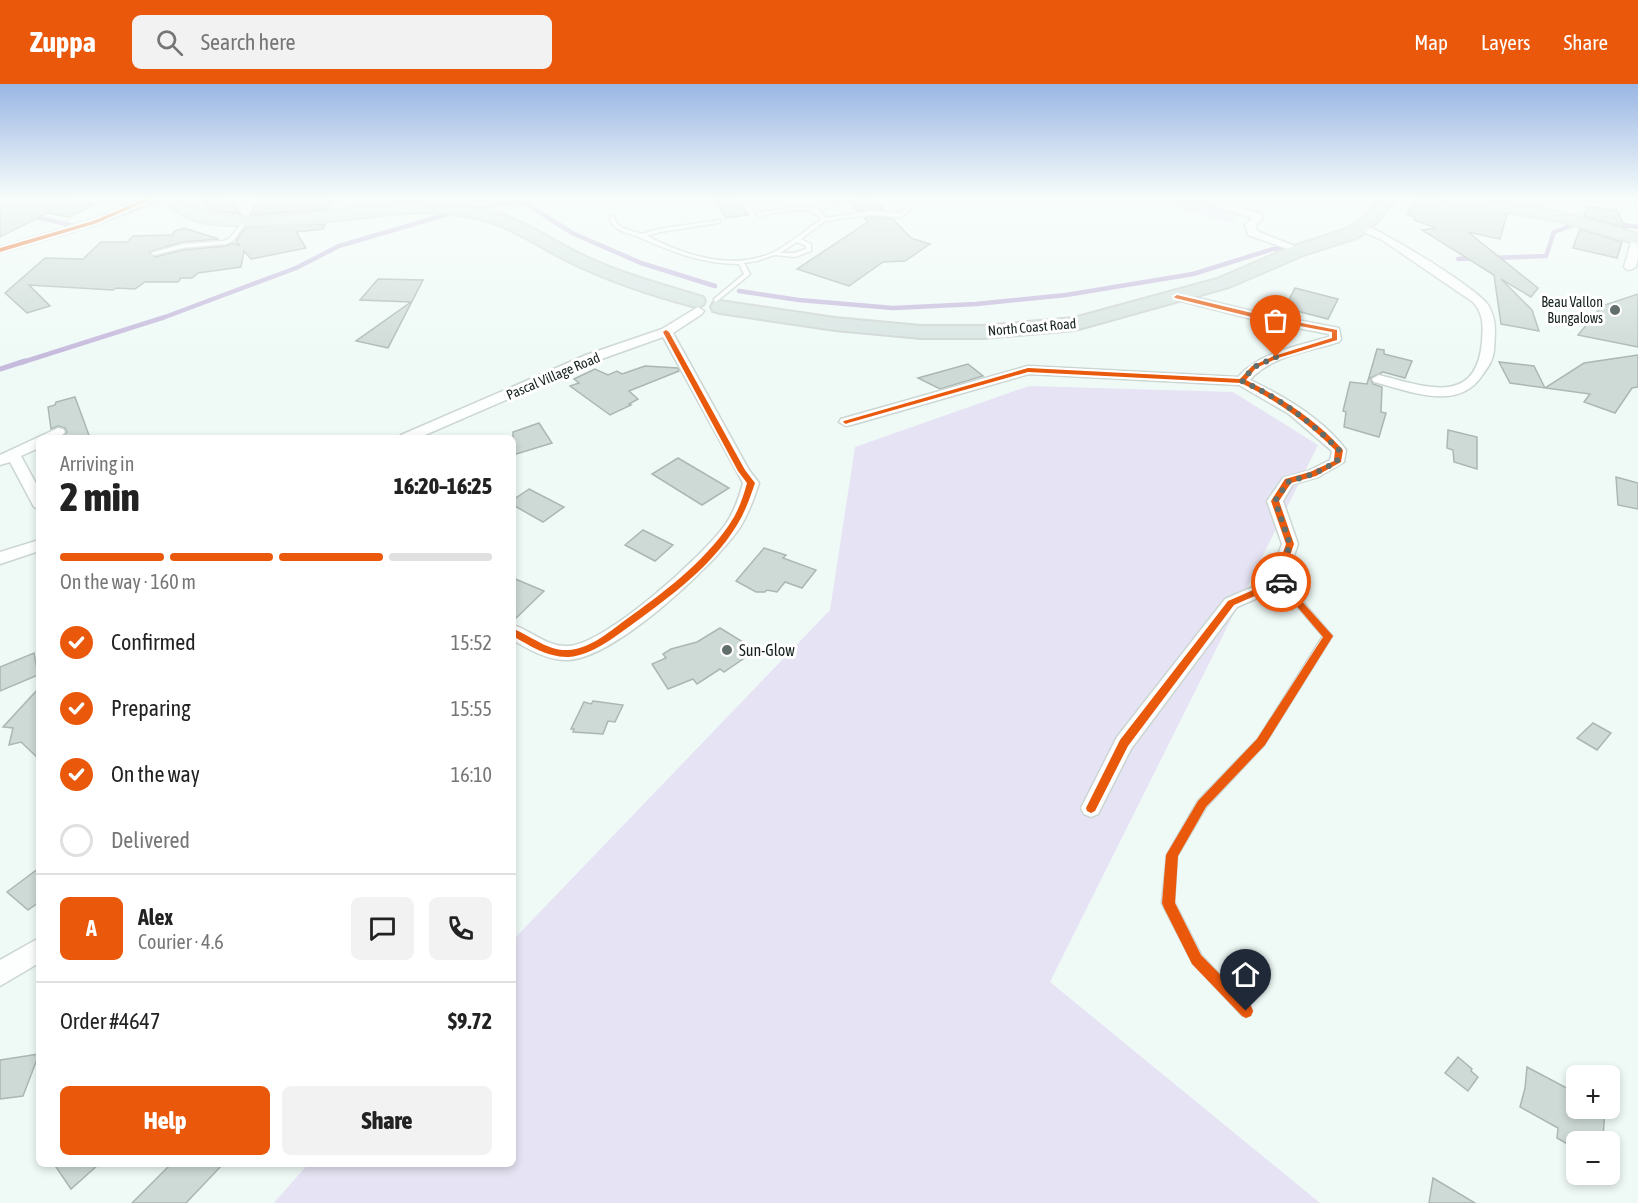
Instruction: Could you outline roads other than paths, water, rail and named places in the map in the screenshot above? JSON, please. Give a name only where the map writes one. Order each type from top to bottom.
[{"type":"main road","points":[[562,251],[630,281],[697,306]]},
{"type":"main road","name":"North Coast Road","points":[[697,306],[708,312],[718,304],[835,324],[921,332],[983,332],[1075,324],[1223,283],[1297,251]]},
{"type":"street","points":[[1379,379],[1437,393],[1451,392],[1470,385],[1487,359],[1489,322],[1483,306],[1405,251]]},
{"type":"street","points":[[1630,267],[1635,251]]},
{"type":"street","points":[[1177,297],[1256,316],[1335,331],[1335,339],[1254,367],[1242,381]]},
{"type":"street","name":"Pascal Village Road","points":[[413,435],[591,358],[666,332],[697,306]]},
{"type":"street","points":[[516,634],[549,651],[576,653],[604,639],[664,597],[721,542],[748,499],[751,483],[742,471],[666,332]]},
{"type":"street","points":[[846,422],[1028,370],[1242,381],[1276,397],[1322,432],[1339,450],[1337,462],[1313,474],[1288,482],[1275,501],[1290,544],[1282,567],[1270,586],[1232,603],[1124,743],[1091,808]]},
{"type":"street","points":[[36,444],[7,458],[36,500]]},
{"type":"street","points":[[0,558],[36,546]]},
{"type":"street","points":[[0,974],[36,951]]},
{"type":"lane","points":[[154,253],[161,251]]},
{"type":"lane","points":[[674,251],[742,264],[778,251]]},
{"type":"lane","points":[[774,254],[795,255],[805,251]]},
{"type":"lane","points":[[718,304],[747,274],[742,264]]},
{"type":"lane","points":[[1246,1011],[1197,959],[1168,903],[1172,855],[1202,804],[1261,742],[1328,636],[1276,576]]},
{"type":"waterway","points":[[20,363],[165,317],[296,268],[329,251]]},
{"type":"waterway","points":[[614,251],[641,263],[715,286]]},
{"type":"waterway","points":[[739,291],[799,300],[893,308],[976,304],[1066,295],[1193,274],[1266,251]]},
{"type":"waterway","points":[[1491,258],[1546,256],[1548,251]]},
{"type":"waterway","points":[[1458,259],[1477,258]]},
{"type":"waterway","points":[[0,369],[25,361]]},
{"type":"place","name":"Beau Vallon Bungalows","points":[[1615,310]]},
{"type":"place","name":"Sun-Glow","points":[[727,650]]}]
